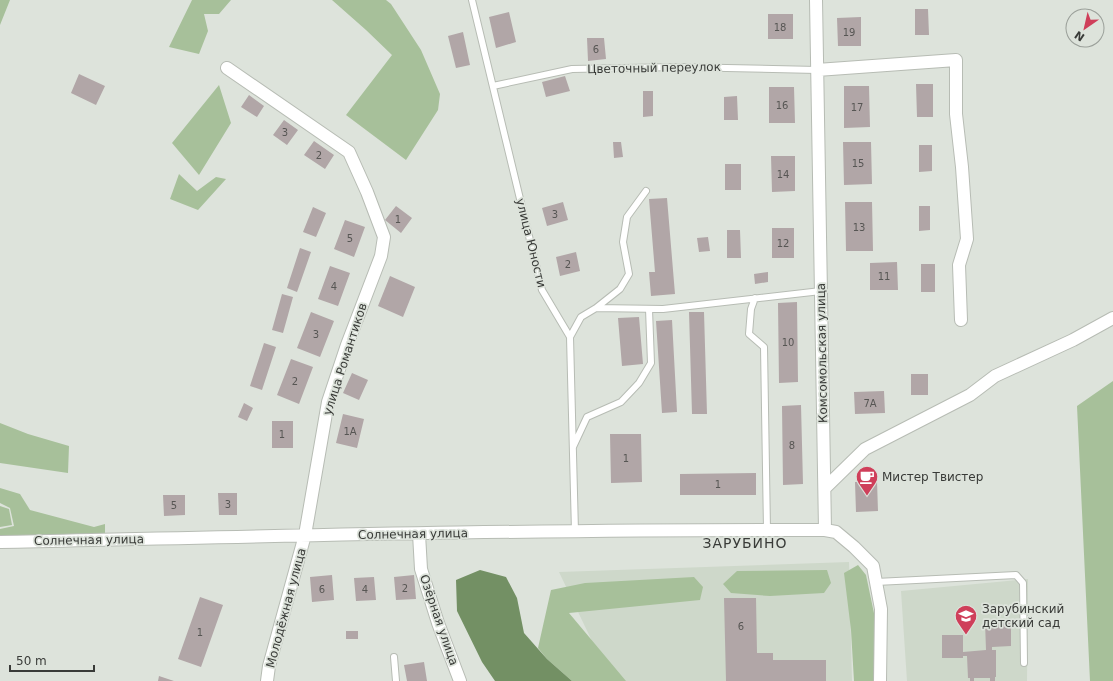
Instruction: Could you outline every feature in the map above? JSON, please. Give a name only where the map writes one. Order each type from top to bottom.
[{"type":"street","name":"Комсомольская улица","points":[[816,0],[826,530]]},
{"type":"street","points":[[817,70],[956,60],[956,114],[962,167],[967,239],[959,265],[961,320]]},
{"type":"street","name":"улица Романтиков","points":[[227,68],[350,152],[384,237],[381,256],[347,345],[328,402],[305,536]]},
{"type":"street","points":[[825,488],[865,449],[970,395],[995,376],[1072,340],[1113,318]]},
{"type":"street","points":[[826,530],[836,532],[873,566],[881,608],[880,681]]},
{"type":"street","name":"Солнечная улица","points":[[0,542],[419,534],[826,530]]},
{"type":"street","name":"Озёрная улица","points":[[419,534],[421,569],[438,623],[460,681]]},
{"type":"street","name":"Молодёжная улица","points":[[266,681],[305,536]]},
{"type":"lane","name":"улица Юности","points":[[472,0],[542,290],[570,337],[575,532]]},
{"type":"lane","name":"Цветочный переулок","points":[[493,86],[572,69],[676,67],[817,70]]},
{"type":"lane","points":[[570,337],[581,317],[596,308],[620,289],[629,274],[623,242],[627,217],[646,191]]},
{"type":"lane","points":[[596,308],[662,309],[821,291]]},
{"type":"lane","points":[[755,298],[751,309],[749,334],[764,347],[767,530]]},
{"type":"lane","points":[[572,448],[587,417],[620,402],[639,383],[651,363],[649,309]]},
{"type":"lane","points":[[876,582],[1016,575],[1023,583],[1024,663]]},
{"type":"lane","points":[[394,657],[396,681]]},
{"type":"shaded area","points":[[0,0],[10,0],[0,25]]},
{"type":"shaded area","points":[[192,0],[231,0],[219,14],[204,14],[208,31],[199,54],[169,47]]},
{"type":"shaded area","points":[[332,0],[386,0],[391,4],[421,50],[440,94],[438,110],[406,160],[346,115],[392,55]]},
{"type":"shaded area","points":[[219,85],[231,123],[199,175],[172,143]]},
{"type":"shaded area","points":[[179,174],[197,191],[216,177],[226,179],[198,210],[170,199]]},
{"type":"shaded area","points":[[1113,381],[1113,681],[1090,681],[1077,406]]},
{"type":"shaded area","points":[[0,423],[28,434],[69,446],[68,473],[0,463]]},
{"type":"shaded area","points":[[0,488],[20,494],[30,510],[94,527],[105,524],[105,533],[0,537],[0,529],[14,526],[10,508],[0,503]]},
{"type":"shaded area","points":[[0,506],[9,509],[12,525],[0,527]]},
{"type":"shaded area","points":[[849,562],[852,681],[611,681],[559,572]]},
{"type":"shaded area","points":[[858,565],[866,575],[875,618],[874,681],[854,681],[851,630],[844,573]]},
{"type":"shaded area","points":[[480,570],[506,577],[517,598],[524,633],[547,659],[572,681],[495,681],[482,662],[457,611],[456,580]]},
{"type":"shaded area","points":[[827,570],[831,583],[824,593],[770,596],[731,593],[723,584],[737,571]]},
{"type":"shaded area","points":[[694,577],[703,587],[700,600],[569,613],[626,681],[572,681],[547,659],[538,648],[551,590],[585,583]]},
{"type":"shaded area","name":"Зарубинский детский сад","points":[[1028,579],[1027,681],[907,681],[901,591]]},
{"type":"building","points":[[915,9],[928,9],[929,35],[915,35]]},
{"type":"building","points":[[509,12],[516,42],[496,48],[489,17]]},
{"type":"building","points":[[768,14],[793,14],[793,39],[768,39]]},
{"type":"building","points":[[861,17],[861,46],[838,46],[837,18]]},
{"type":"building","points":[[463,32],[470,65],[456,68],[448,36]]},
{"type":"building","points":[[587,38],[604,38],[606,59],[588,61]]},
{"type":"building","points":[[79,74],[105,86],[96,105],[71,93]]},
{"type":"building","points":[[565,76],[570,91],[546,97],[542,82]]},
{"type":"building","points":[[916,84],[933,84],[933,117],[917,117]]},
{"type":"building","points":[[844,86],[869,86],[870,127],[844,128]]},
{"type":"building","points":[[769,87],[794,87],[795,123],[769,123]]},
{"type":"building","points":[[643,91],[653,91],[653,116],[643,117]]},
{"type":"building","points":[[249,95],[264,106],[257,117],[241,107]]},
{"type":"building","points":[[737,96],[738,120],[724,120],[724,97]]},
{"type":"building","points":[[284,120],[298,130],[287,145],[273,135]]},
{"type":"building","points":[[314,141],[334,155],[325,169],[304,155]]},
{"type":"building","points":[[613,142],[621,142],[623,157],[614,158]]},
{"type":"building","points":[[843,142],[871,142],[872,184],[844,185]]},
{"type":"building","points":[[919,145],[932,145],[932,171],[919,172]]},
{"type":"building","points":[[771,156],[795,156],[795,191],[772,192]]},
{"type":"building","points":[[725,164],[741,164],[741,190],[725,190]]},
{"type":"building","points":[[667,198],[675,294],[651,296],[649,272],[655,272],[649,199]]},
{"type":"building","points":[[563,202],[568,220],[547,226],[542,208]]},
{"type":"building","points":[[845,202],[872,202],[873,251],[846,251]]},
{"type":"building","points":[[396,206],[412,218],[401,233],[385,220]]},
{"type":"building","points":[[919,206],[930,206],[930,230],[919,231]]},
{"type":"building","points":[[313,207],[326,213],[316,237],[303,232]]},
{"type":"building","points":[[345,220],[365,227],[354,257],[334,249]]},
{"type":"building","points":[[772,228],[794,228],[794,258],[772,258]]},
{"type":"building","points":[[727,230],[740,230],[741,258],[727,258]]},
{"type":"building","points":[[708,237],[710,251],[699,252],[697,238]]},
{"type":"building","points":[[300,248],[311,252],[297,292],[287,288]]},
{"type":"building","points":[[576,252],[580,271],[560,276],[556,257]]},
{"type":"building","points":[[897,262],[898,290],[870,290],[870,263]]},
{"type":"building","points":[[921,264],[935,264],[935,292],[921,292]]},
{"type":"building","points":[[330,266],[350,273],[338,306],[318,299]]},
{"type":"building","points":[[768,272],[768,282],[755,284],[754,274]]},
{"type":"building","points":[[390,276],[415,287],[403,317],[378,306]]},
{"type":"building","points":[[282,294],[293,297],[283,333],[272,330]]},
{"type":"building","points":[[797,302],[798,382],[779,383],[778,303]]},
{"type":"building","points":[[311,312],[334,321],[320,357],[297,348]]},
{"type":"building","points":[[689,312],[704,312],[707,414],[692,414]]},
{"type":"building","points":[[639,317],[643,364],[622,366],[618,318]]},
{"type":"building","points":[[672,320],[677,412],[662,413],[656,321]]},
{"type":"building","points":[[264,343],[276,347],[262,390],[250,386]]},
{"type":"building","points":[[291,359],[313,367],[299,404],[277,395]]},
{"type":"building","points":[[352,373],[368,380],[359,400],[343,393]]},
{"type":"building","points":[[911,374],[928,374],[928,395],[911,395]]},
{"type":"building","points":[[884,391],[885,413],[855,414],[854,392]]},
{"type":"building","points":[[244,403],[253,408],[247,421],[238,417]]},
{"type":"building","points":[[801,405],[803,484],[783,485],[782,406]]},
{"type":"building","points":[[343,414],[364,419],[357,448],[336,443]]},
{"type":"building","points":[[272,421],[293,421],[293,448],[272,448]]},
{"type":"building","points":[[610,434],[641,434],[642,482],[611,483]]},
{"type":"building","points":[[756,473],[756,495],[680,495],[680,474]]},
{"type":"building","name":"Мистер Твистер","points":[[877,481],[878,511],[856,512],[855,482]]},
{"type":"building","points":[[218,493],[237,493],[237,515],[219,515]]},
{"type":"building","points":[[163,495],[185,495],[185,515],[164,516]]},
{"type":"building","points":[[332,575],[334,600],[312,602],[310,577]]},
{"type":"building","points":[[414,575],[416,599],[396,600],[394,577]]},
{"type":"building","points":[[374,577],[376,600],[356,601],[354,578]]},
{"type":"building","points":[[200,597],[223,605],[201,667],[178,659]]},
{"type":"building","points":[[724,598],[756,598],[757,653],[773,653],[773,660],[826,660],[826,681],[726,681]]},
{"type":"building","points":[[985,622],[1011,622],[1011,646],[992,647],[992,650],[996,650],[995,681],[990,681],[990,678],[974,678],[974,681],[970,681],[970,678],[968,678],[967,656],[963,656],[963,658],[942,658],[942,635],[963,635],[963,652],[986,650]]},
{"type":"building","points":[[346,631],[358,631],[358,639],[346,639]]},
{"type":"building","points":[[424,662],[427,681],[407,681],[404,665]]},
{"type":"building","points":[[159,676],[174,681],[158,681]]},
{"type":"place","name":"Мистер Твистер","points":[[867,496]]},
{"type":"place","name":"Зарубинский детский сад","points":[[966,636]]},
{"type":"district","name":"ЗАРУБИНО","points":[[745,543]]}]
